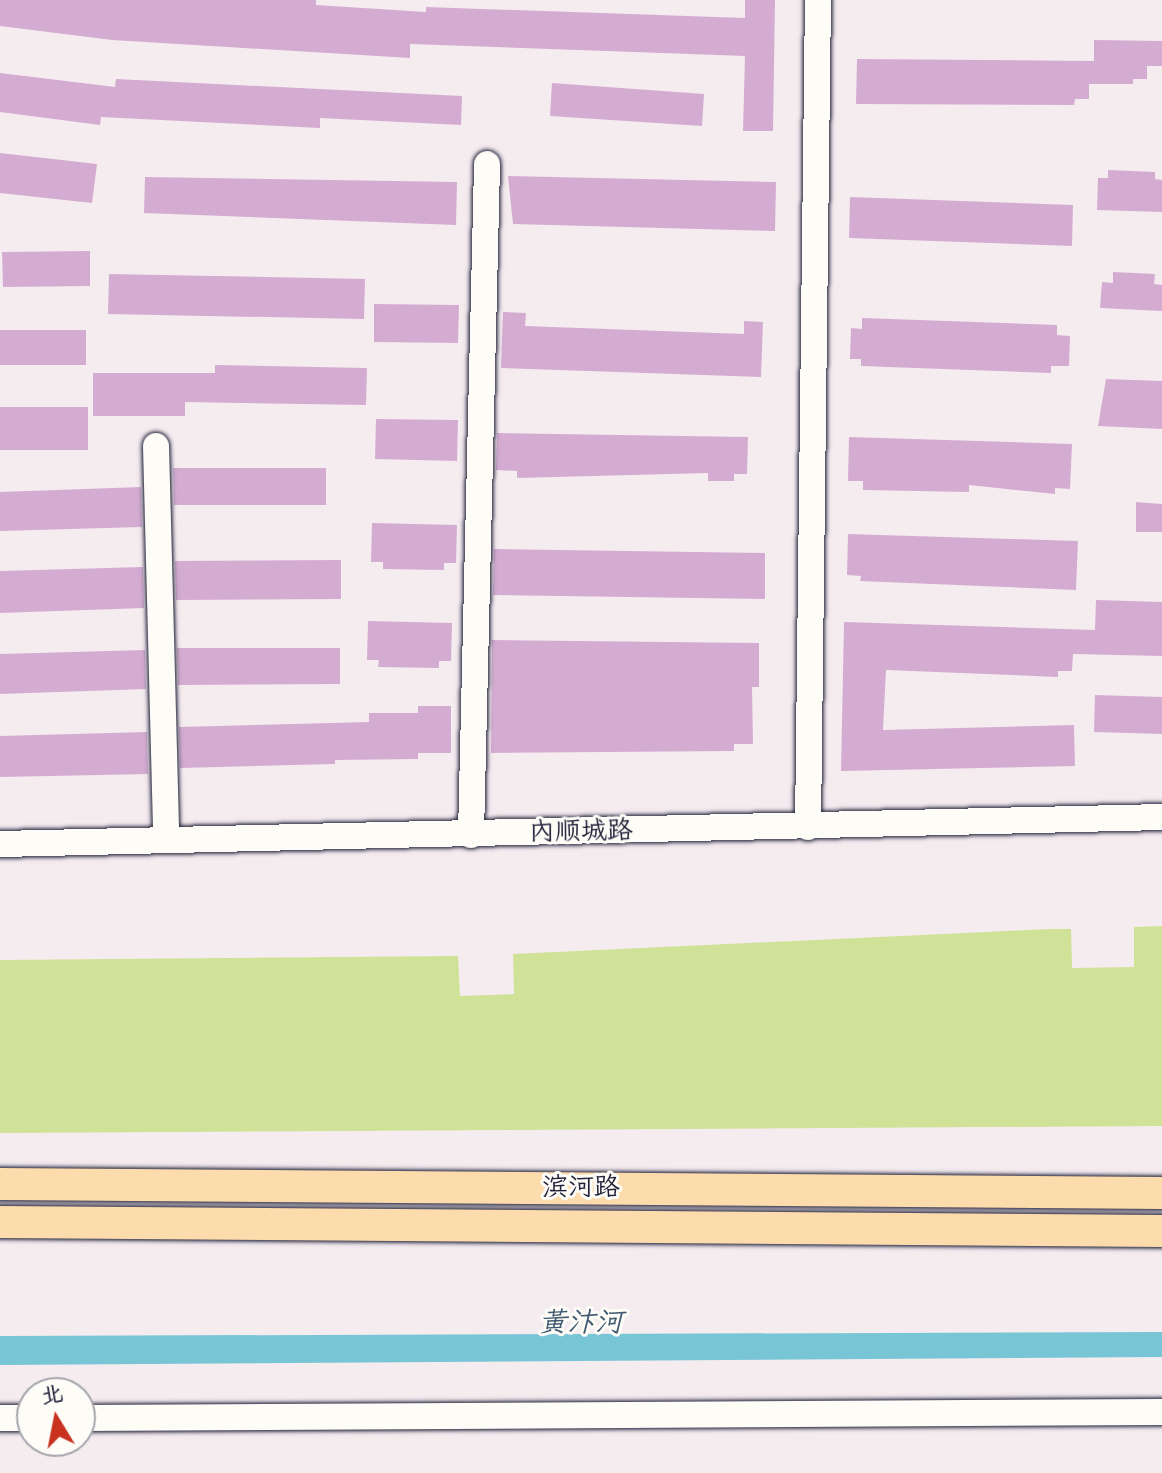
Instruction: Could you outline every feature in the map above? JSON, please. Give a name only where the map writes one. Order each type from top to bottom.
[{"type":"main road","name":"滨河路","points":[[0,1184],[1162,1193]]},
{"type":"main road","name":"滨河路","points":[[0,1222],[1162,1231]]},
{"type":"street","points":[[808,827],[818,0]]},
{"type":"street","points":[[471,835],[487,164]]},
{"type":"street","points":[[156,446],[166,839]]},
{"type":"street","name":"内顺城路","points":[[0,844],[1162,817]]},
{"type":"street","points":[[96,1418],[1162,1412]]},
{"type":"green space","points":[[1162,926],[1162,1126],[0,1133],[0,960],[458,956],[460,996],[514,994],[513,954],[1050,929],[1071,929],[1072,968],[1134,967],[1134,927]]},
{"type":"water","points":[[1162,1332],[1162,1357],[0,1365],[0,1336]]},
{"type":"building","points":[[0,0],[316,0],[316,5],[426,12],[426,7],[745,18],[745,0],[775,0],[773,131],[743,131],[745,56],[410,44],[410,58],[112,40],[0,26]]},
{"type":"building","points":[[1094,40],[1162,41],[1162,66],[1147,66],[1147,79],[1133,79],[1133,84],[1089,84],[1089,99],[1075,99],[1074,105],[856,104],[857,59],[1094,61]]},
{"type":"building","points":[[0,73],[115,87],[116,79],[462,96],[461,125],[320,118],[320,128],[101,117],[100,125],[0,112]]},
{"type":"building","points":[[552,83],[704,94],[702,126],[550,116]]},
{"type":"building","points":[[0,153],[97,164],[92,203],[0,193]]},
{"type":"building","points":[[1108,170],[1155,172],[1155,179],[1162,180],[1162,212],[1097,210],[1098,178],[1108,178]]},
{"type":"building","points":[[508,176],[776,182],[775,231],[513,224]]},
{"type":"building","points":[[145,177],[457,182],[456,225],[144,213]]},
{"type":"building","points":[[850,197],[1073,205],[1072,246],[849,238]]},
{"type":"building","points":[[90,251],[90,286],[3,287],[2,252]]},
{"type":"building","points":[[1113,272],[1155,274],[1154,284],[1162,285],[1162,311],[1100,308],[1102,282],[1113,283]]},
{"type":"building","points":[[109,274],[365,279],[364,319],[108,314]]},
{"type":"building","points":[[374,304],[459,305],[458,343],[374,342]]},
{"type":"building","points":[[503,312],[526,313],[525,326],[744,334],[744,321],[763,322],[761,377],[501,368]]},
{"type":"building","points":[[862,318],[1057,325],[1057,335],[1070,336],[1069,366],[1051,366],[1051,373],[861,366],[861,359],[850,359],[851,328],[862,329]]},
{"type":"building","points":[[0,330],[86,330],[86,365],[0,365]]},
{"type":"building","points":[[215,365],[367,368],[366,405],[185,402],[185,416],[93,416],[93,373],[215,373]]},
{"type":"building","points":[[1106,379],[1162,381],[1162,429],[1098,426]]},
{"type":"building","points":[[0,407],[88,407],[88,450],[0,450]]},
{"type":"building","points":[[376,419],[458,420],[457,461],[375,459]]},
{"type":"building","points":[[497,433],[748,437],[747,474],[734,474],[734,481],[708,481],[708,473],[517,478],[517,471],[496,470]]},
{"type":"building","points":[[849,437],[1072,444],[1070,489],[1055,488],[1055,494],[969,485],[969,492],[863,490],[863,481],[848,481]]},
{"type":"building","points":[[173,468],[326,468],[326,505],[174,505]]},
{"type":"building","points":[[141,487],[142,527],[0,531],[0,492]]},
{"type":"building","points":[[1136,502],[1162,504],[1162,532],[1136,532]]},
{"type":"building","points":[[372,523],[457,525],[456,563],[444,563],[444,570],[383,569],[383,562],[371,562]]},
{"type":"building","points":[[848,534],[1078,541],[1076,590],[860,581],[861,576],[847,575]]},
{"type":"building","points":[[494,549],[765,553],[765,599],[493,595]]},
{"type":"building","points":[[341,560],[341,599],[176,600],[175,561]]},
{"type":"building","points":[[143,567],[144,608],[0,613],[0,571]]},
{"type":"building","points":[[1096,600],[1162,602],[1162,656],[1073,654],[1072,671],[1058,671],[1058,677],[886,670],[883,730],[1074,725],[1075,766],[841,771],[844,622],[1095,630]]},
{"type":"building","points":[[368,621],[452,623],[451,661],[439,661],[439,668],[378,667],[379,660],[367,660]]},
{"type":"building","points":[[492,640],[759,643],[759,687],[752,687],[753,744],[734,744],[734,751],[491,753]]},
{"type":"building","points":[[177,648],[340,648],[340,684],[178,685]]},
{"type":"building","points":[[145,650],[146,689],[0,694],[0,654]]},
{"type":"building","points":[[1095,695],[1162,697],[1162,734],[1094,732]]},
{"type":"building","points":[[418,706],[451,706],[451,753],[418,753],[418,759],[335,760],[335,764],[180,768],[179,727],[369,722],[369,713],[418,713]]},
{"type":"building","points":[[147,732],[148,774],[0,777],[0,736]]},
{"type":"water label","name":"黄汴河","points":[[581,1323]]}]
